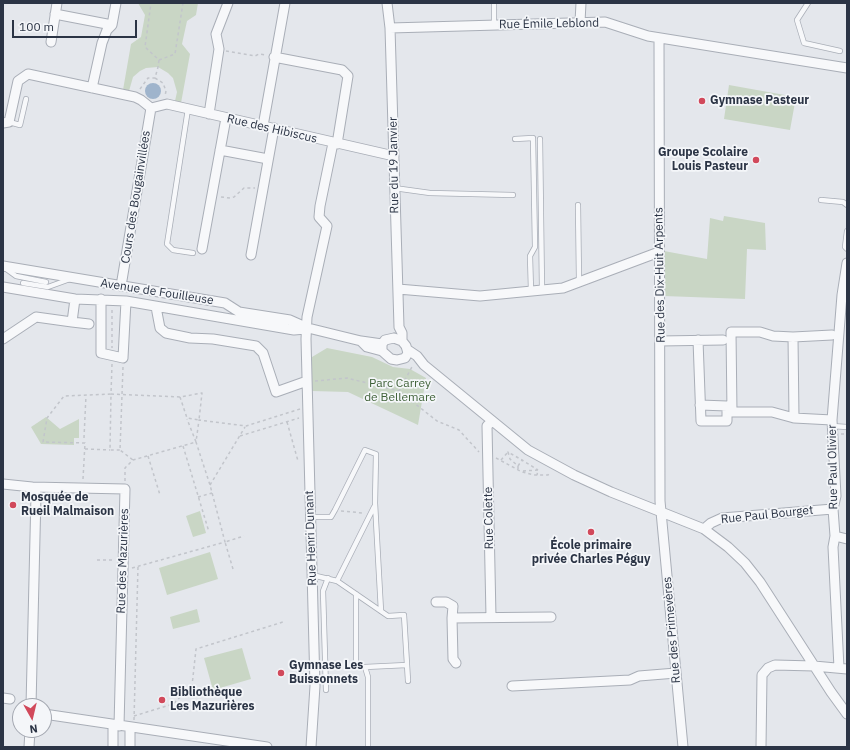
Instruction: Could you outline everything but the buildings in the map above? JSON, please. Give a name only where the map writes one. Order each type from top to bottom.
[{"type":"street","points":[[51,42],[57,3]]},
{"type":"street","points":[[92,88],[102,43],[107,30],[112,25],[116,3]]},
{"type":"street","points":[[209,114],[219,49],[216,34],[228,3]]},
{"type":"street","points":[[263,126],[274,57],[285,3]]},
{"type":"street","name":"Rue du 19 Janvier","points":[[387,3],[390,28],[399,327],[402,333],[398,340]]},
{"type":"street","points":[[580,22],[581,3]]},
{"type":"street","points":[[55,14],[112,25]]},
{"type":"street","name":"Rue Émile Leblond","points":[[390,28],[605,22],[648,36],[847,68]]},
{"type":"street","name":"Rue des Dix-Huit Arpents","points":[[659,38],[660,501],[662,512]]},
{"type":"street","points":[[274,57],[342,70],[348,76],[335,144]]},
{"type":"street","points":[[6,123],[18,81],[28,74],[141,100],[150,108]]},
{"type":"street","name":"Rue des Hibiscus","points":[[150,108],[167,104],[274,128],[335,144],[394,156]]},
{"type":"street","name":"Cours des Bougainvillées","points":[[121,286],[150,108]]},
{"type":"street","points":[[202,249],[226,118]]},
{"type":"street","points":[[251,255],[274,128]]},
{"type":"street","name":"Rue Henri Dunant","points":[[312,747],[316,686],[306,339],[308,328],[307,317],[327,226],[319,217],[335,144]]},
{"type":"street","points":[[220,150],[268,159]]},
{"type":"street","points":[[398,289],[480,296],[563,288],[659,252]]},
{"type":"street","name":"Rue Paul Olivier","points":[[843,669],[833,547],[835,536],[833,509],[836,496],[832,423],[844,305],[846,264]]},
{"type":"street","name":"Avenue de Fouilleuse","points":[[3,267],[225,303],[239,312],[290,320],[308,328],[361,341],[367,347],[382,348]]},
{"type":"street","name":"Avenue de Fouilleuse","points":[[3,287],[75,299],[126,301],[294,330],[308,328]]},
{"type":"street","points":[[72,322],[75,299]]},
{"type":"street","points":[[101,299],[101,353],[123,358],[126,301]]},
{"type":"street","points":[[156,307],[160,328],[166,333],[190,338],[213,339],[256,346],[264,353],[276,392],[307,381]]},
{"type":"street","points":[[3,339],[36,317],[90,324]]},
{"type":"street","points":[[832,336],[793,337],[773,336],[760,332],[731,332],[732,412],[772,412],[794,418],[832,423]]},
{"type":"street","points":[[793,337],[794,418]]},
{"type":"street","points":[[406,354],[398,340],[389,339],[382,348],[391,359],[397,360],[406,354],[417,356],[424,365],[528,450],[554,465],[611,492],[704,529],[728,547],[745,563],[760,582],[847,714]]},
{"type":"street","points":[[698,340],[700,405]]},
{"type":"street","points":[[660,341],[723,340]]},
{"type":"street","name":"Rue Colette","points":[[491,617],[487,426],[492,421]]},
{"type":"street","points":[[3,484],[32,487],[125,489]]},
{"type":"street","points":[[31,698],[36,494],[32,487]]},
{"type":"street","name":"Rue des Mazurières","points":[[113,747],[116,725],[125,489]]},
{"type":"street","name":"Rue Paul Bourget","points":[[704,529],[711,523],[722,518],[833,509]]},
{"type":"street","name":"Rue des Primevères","points":[[662,512],[682,747]]},
{"type":"street","points":[[835,536],[847,539]]},
{"type":"street","points":[[436,602],[446,602],[453,606],[453,659],[456,663]]},
{"type":"street","points":[[452,618],[551,616]]},
{"type":"street","points":[[761,747],[762,675],[769,666],[814,666],[843,669]]},
{"type":"street","points":[[512,686],[630,680],[639,676],[676,673]]},
{"type":"street","points":[[52,715],[232,744],[267,747]]},
{"type":"street","points":[[130,747],[132,728]]},
{"type":"lane","points":[[494,3],[494,25]]},
{"type":"lane","points":[[808,3],[797,20],[804,43],[840,51]]},
{"type":"lane","points":[[6,123],[20,125],[26,100]]},
{"type":"lane","points":[[188,109],[167,244],[172,250],[193,253]]},
{"type":"lane","points":[[515,138],[533,138],[535,247],[530,256],[531,291]]},
{"type":"lane","points":[[540,140],[542,290]]},
{"type":"lane","points":[[394,188],[430,194],[513,194]]},
{"type":"lane","points":[[821,200],[843,202],[847,205]]},
{"type":"lane","points":[[578,205],[579,282]]},
{"type":"lane","points":[[847,231],[845,247],[847,250]]},
{"type":"lane","points":[[3,267],[16,276],[46,282]]},
{"type":"lane","points":[[23,283],[48,287],[73,278]]},
{"type":"lane","points":[[832,423],[847,427]]},
{"type":"lane","points":[[311,517],[331,517],[336,510],[365,450],[376,454],[375,503],[381,611]]},
{"type":"lane","points":[[337,581],[371,514],[375,503]]},
{"type":"lane","points":[[312,575],[337,581],[388,616],[404,615],[408,681]]},
{"type":"lane","points":[[326,690],[323,590],[328,578]]},
{"type":"lane","points":[[356,594],[356,666],[365,667],[407,664]]},
{"type":"lane","points":[[365,667],[368,677],[368,747]]},
{"type":"path","points":[[151,3],[145,47],[158,60]]},
{"type":"path","points":[[158,60],[175,54],[183,3]]},
{"type":"path","points":[[219,49],[254,56],[259,54],[274,57]]},
{"type":"path","points":[[155,78],[158,60]]},
{"type":"path","points":[[141,100],[139,93],[140,88],[148,78],[155,78],[163,82],[167,104]]},
{"type":"path","points":[[212,195],[230,198],[234,197],[244,188],[263,190]]},
{"type":"path","points":[[110,450],[112,307]]},
{"type":"path","points":[[120,450],[123,358]]},
{"type":"path","points":[[399,391],[412,365]]},
{"type":"path","points":[[307,381],[347,378],[399,391],[437,420],[458,430],[477,451],[518,468]]},
{"type":"path","points":[[83,487],[85,443],[43,442],[47,418],[64,396],[111,394],[180,397],[202,393],[200,420],[196,442]]},
{"type":"path","points":[[84,438],[86,395]]},
{"type":"path","points":[[180,397],[210,485],[233,569]]},
{"type":"path","points":[[240,436],[287,422],[308,412]]},
{"type":"path","points":[[187,418],[246,426],[308,412]]},
{"type":"path","points":[[287,422],[298,461]]},
{"type":"path","points":[[210,485],[246,426]]},
{"type":"path","points":[[125,489],[125,468],[133,460],[196,442]]},
{"type":"path","points":[[183,446],[209,532]]},
{"type":"path","points":[[85,449],[120,450],[133,460]]},
{"type":"path","points":[[501,460],[508,452]]},
{"type":"path","points":[[508,452],[510,458],[522,472],[548,475],[554,465]]},
{"type":"path","points":[[508,452],[538,470]]},
{"type":"path","points":[[148,456],[160,495]]},
{"type":"path","points":[[518,468],[522,460]]},
{"type":"path","points":[[538,470],[538,475]]},
{"type":"path","points":[[522,472],[538,470]]},
{"type":"path","points":[[198,497],[212,493]]},
{"type":"path","points":[[336,510],[371,514]]},
{"type":"path","points":[[122,571],[244,536]]},
{"type":"path","points":[[97,560],[123,560]]},
{"type":"path","points":[[132,728],[134,716],[138,566]]},
{"type":"path","points":[[134,716],[173,704],[192,686],[196,649],[283,622]]},
{"type":"green space","points":[[138,3],[198,3],[196,15],[187,21],[182,44],[190,54],[181,103],[175,101],[177,92],[173,78],[158,67],[146,68],[140,71],[133,77],[129,91],[123,90],[131,44],[141,37],[145,15]]},
{"type":"green space","points":[[729,85],[796,97],[790,130],[724,119]]},
{"type":"green space","points":[[724,216],[765,223],[766,250],[747,249],[745,299],[664,296],[664,251],[707,259],[710,218],[723,221]]},
{"type":"green space","name":"Parc Carrey de Bellemare","points":[[327,348],[372,357],[393,367],[410,369],[426,378],[418,425],[348,392],[312,391],[312,357]]},
{"type":"green space","points":[[46,417],[60,429],[79,419],[79,438],[74,438],[74,445],[41,444],[31,427]]},
{"type":"green space","points":[[200,511],[206,533],[193,537],[186,516]]},
{"type":"green space","points":[[210,552],[218,579],[167,595],[159,568]]},
{"type":"green space","points":[[197,609],[200,622],[173,629],[170,617]]},
{"type":"green space","points":[[242,648],[251,679],[213,690],[204,658]]},
{"type":"water","points":[[153,83],[159,85],[161,91],[159,97],[153,99],[147,97],[145,91],[147,85]]},
{"type":"place","name":"Gymnase Pasteur","points":[[702,101]]},
{"type":"place","name":"Groupe Scolaire Louis Pasteur","points":[[756,160]]},
{"type":"place","name":"Mosquée de Rueil Malmaison","points":[[13,505]]},
{"type":"place","name":"École primaire privée Charles Péguy","points":[[591,532]]},
{"type":"place","name":"Gymnase Les Buissonnets","points":[[281,673]]},
{"type":"place","name":"Bibliothèque Les Mazurières","points":[[162,700]]}]
